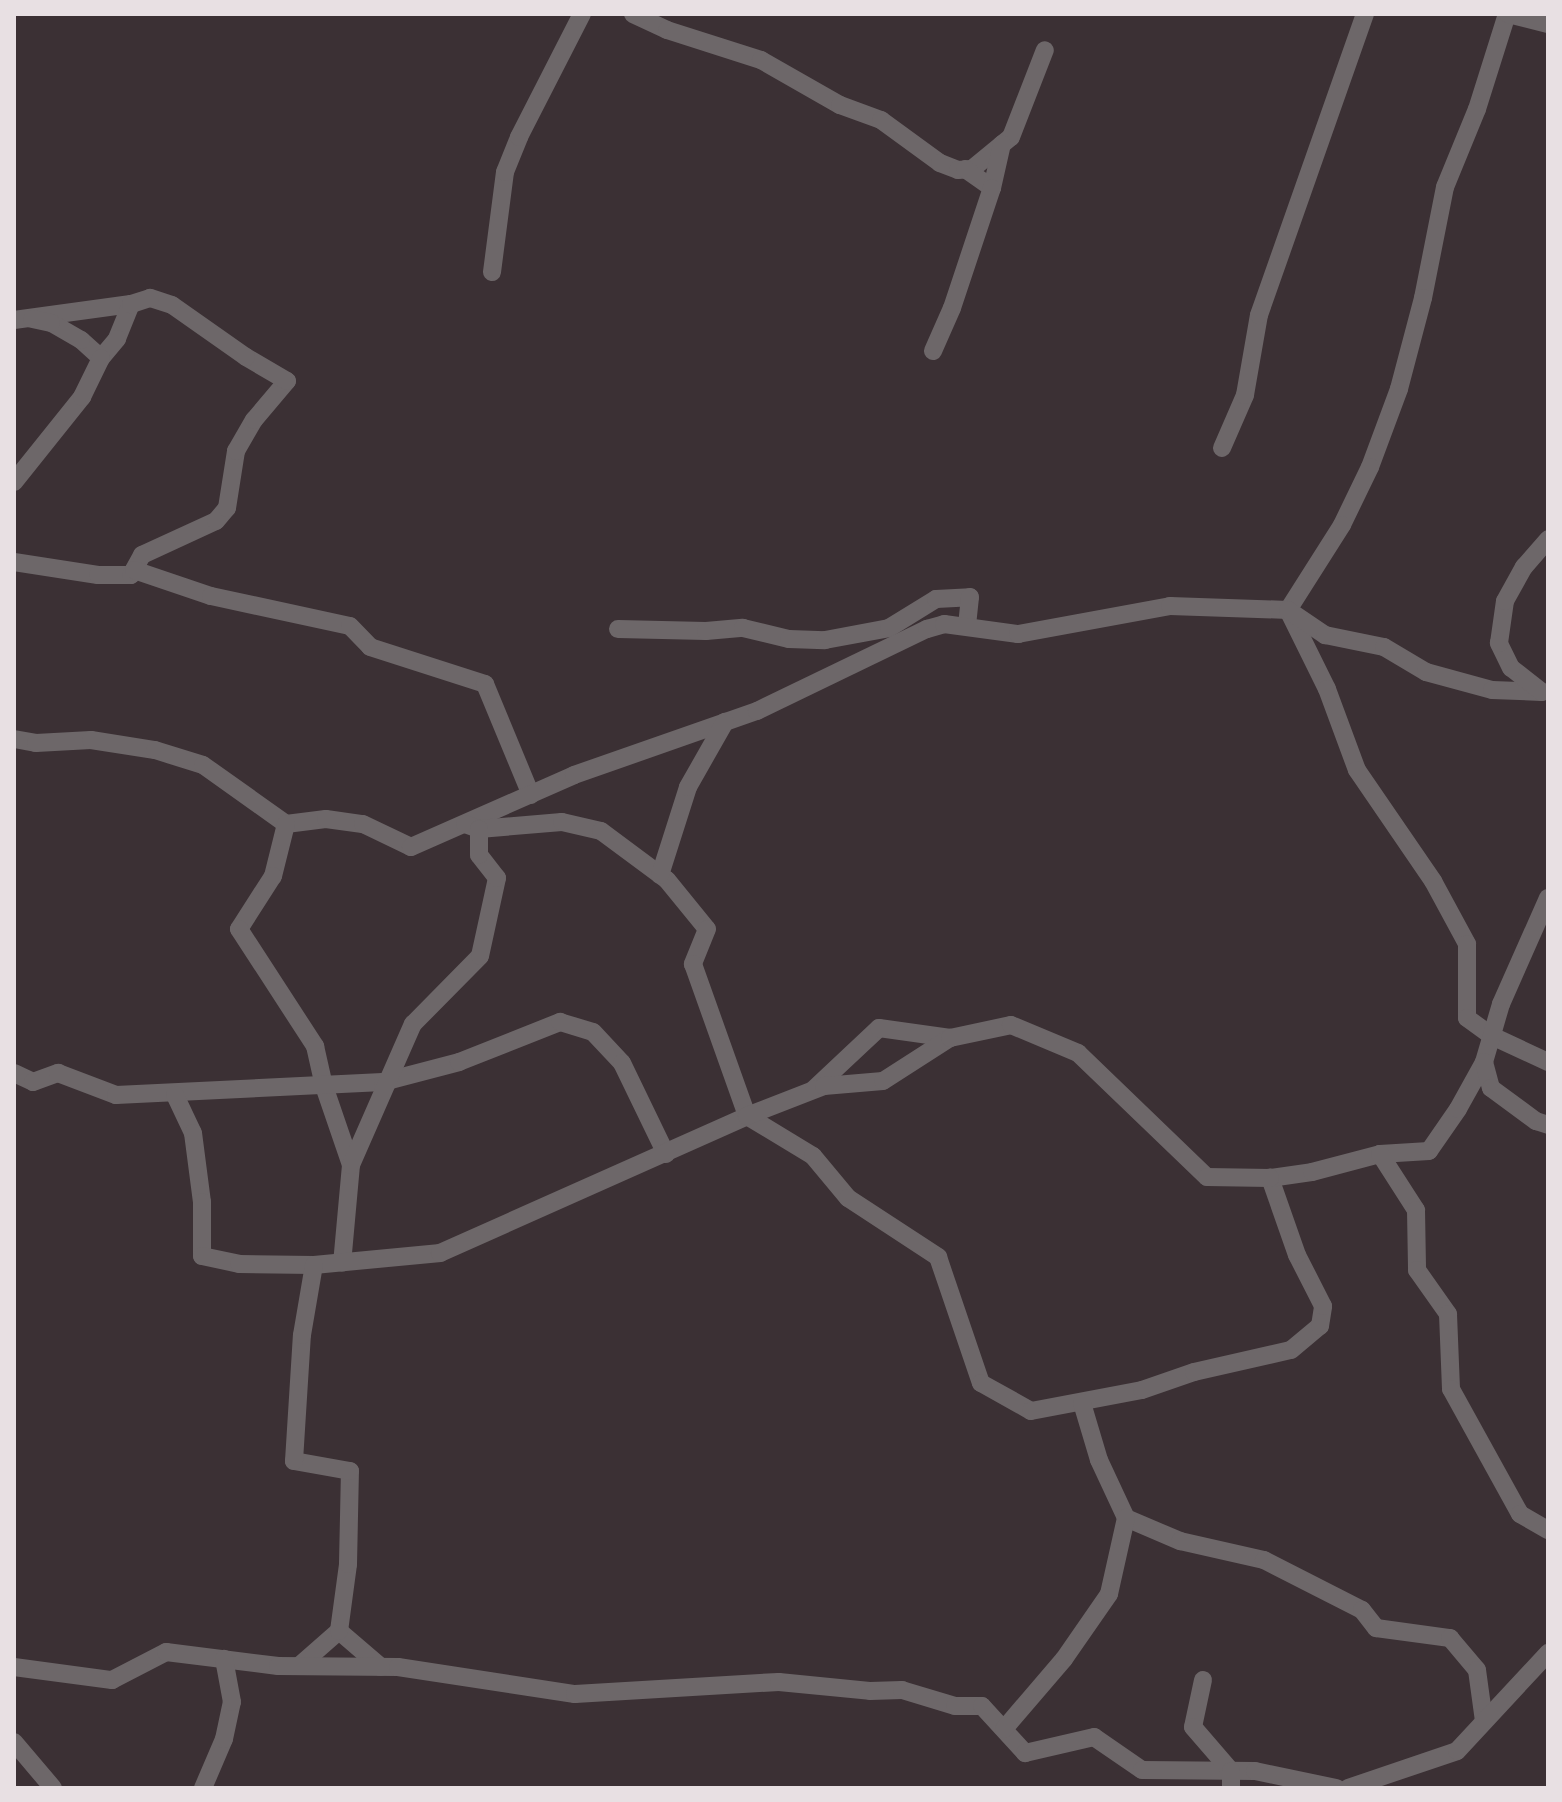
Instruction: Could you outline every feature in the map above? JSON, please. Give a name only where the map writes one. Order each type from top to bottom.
[{"type":"street","points":[[492,272],[505,172],[519,137],[582,14]]},
{"type":"street","points":[[633,14],[667,30],[761,60],[840,105],[881,120],[940,163],[965,169],[972,169],[1011,137],[1045,50]]},
{"type":"street","points":[[1222,448],[1245,395],[1259,315],[1365,14]]},
{"type":"street","points":[[1288,610],[1342,525],[1370,467],[1399,389],[1419,313],[1445,187],[1477,109],[1508,14],[1548,24]]},
{"type":"street","points":[[933,351],[952,308],[992,188],[1002,144]]},
{"type":"street","points":[[965,169],[992,188]]},
{"type":"street","points":[[14,562],[98,575],[131,575],[142,555],[216,521],[227,508],[236,451],[262,410],[287,381],[246,357],[172,305],[150,298],[131,304],[23,320]]},
{"type":"street","points":[[14,482],[82,397],[101,358],[117,339],[131,304]]},
{"type":"street","points":[[23,320],[51,323],[81,340],[101,358]]},
{"type":"street","points":[[1545,693],[1511,668],[1499,643],[1505,601],[1524,567],[1548,539]]},
{"type":"street","points":[[134,570],[211,596],[350,626],[370,647],[485,684],[531,795]]},
{"type":"street","points":[[618,629],[706,631],[743,628],[789,639],[825,640],[889,628],[936,599],[970,597],[967,625]]},
{"type":"street","points":[[14,739],[36,743],[91,740],[121,743],[203,765],[286,824],[326,819],[363,824],[411,847],[472,826],[574,775],[757,711],[927,629],[944,624],[1018,634],[1170,606],[1288,610],[1325,635],[1384,647],[1426,672],[1492,690],[1545,693]]},
{"type":"street","points":[[1288,610],[1327,689],[1357,770],[1433,881],[1467,944],[1467,1018],[1492,1036],[1548,1062]]},
{"type":"street","points":[[660,875],[688,787],[725,722]]},
{"type":"street","points":[[472,826],[562,822],[601,831],[660,875],[707,929],[693,964],[747,1116],[813,1156],[848,1198],[938,1257],[981,1383],[1031,1411],[1082,1403],[1291,1350],[1320,1326],[1323,1306],[1297,1255],[1270,1178]]},
{"type":"street","points":[[286,824],[273,876],[239,929],[315,1046],[324,1086],[351,1165]]},
{"type":"street","points":[[342,1263],[351,1165],[413,1024],[480,956],[497,878],[479,855],[472,826]]},
{"type":"street","points":[[812,1091],[879,1028],[950,1038],[1011,1025],[1078,1053],[1207,1177],[1270,1178],[1312,1172],[1380,1154],[1429,1151],[1458,1109],[1484,1062],[1501,1004],[1548,898]]},
{"type":"street","points":[[14,1073],[33,1082],[58,1073],[116,1095],[175,1095],[388,1081],[459,1062],[560,1022],[593,1032],[622,1063],[666,1154]]},
{"type":"street","points":[[175,1095],[193,1133],[202,1202],[202,1256],[239,1264],[342,1263],[440,1253],[747,1116],[824,1086],[883,1081],[950,1038]]},
{"type":"street","points":[[1484,1062],[1491,1088],[1536,1121],[1548,1125]]},
{"type":"street","points":[[1380,1154],[1416,1210],[1417,1270],[1448,1314],[1451,1389],[1520,1514],[1548,1530]]},
{"type":"street","points":[[299,1666],[339,1631],[348,1564],[350,1471],[294,1461],[302,1335],[314,1265]]},
{"type":"street","points":[[1004,1729],[1064,1659],[1109,1594],[1126,1518],[1099,1460],[1082,1403]]},
{"type":"street","points":[[1126,1518],[1180,1541],[1264,1560],[1362,1610],[1376,1628],[1450,1638],[1477,1670],[1484,1721]]},
{"type":"street","points":[[339,1631],[381,1667]]},
{"type":"street","points":[[14,1667],[112,1680],[166,1652],[299,1666],[381,1667],[575,1694],[779,1682],[870,1691],[902,1690],[955,1706],[982,1706],[1025,1753],[1094,1737],[1142,1770],[1231,1779],[1255,1771],[1336,1788]]},
{"type":"street","points":[[1348,1788],[1457,1751],[1548,1653]]},
{"type":"street","points":[[203,1788],[224,1739],[232,1702],[224,1659]]},
{"type":"street","points":[[1203,1680],[1193,1727],[1231,1779]]},
{"type":"street","points":[[14,1742],[53,1788]]}]
